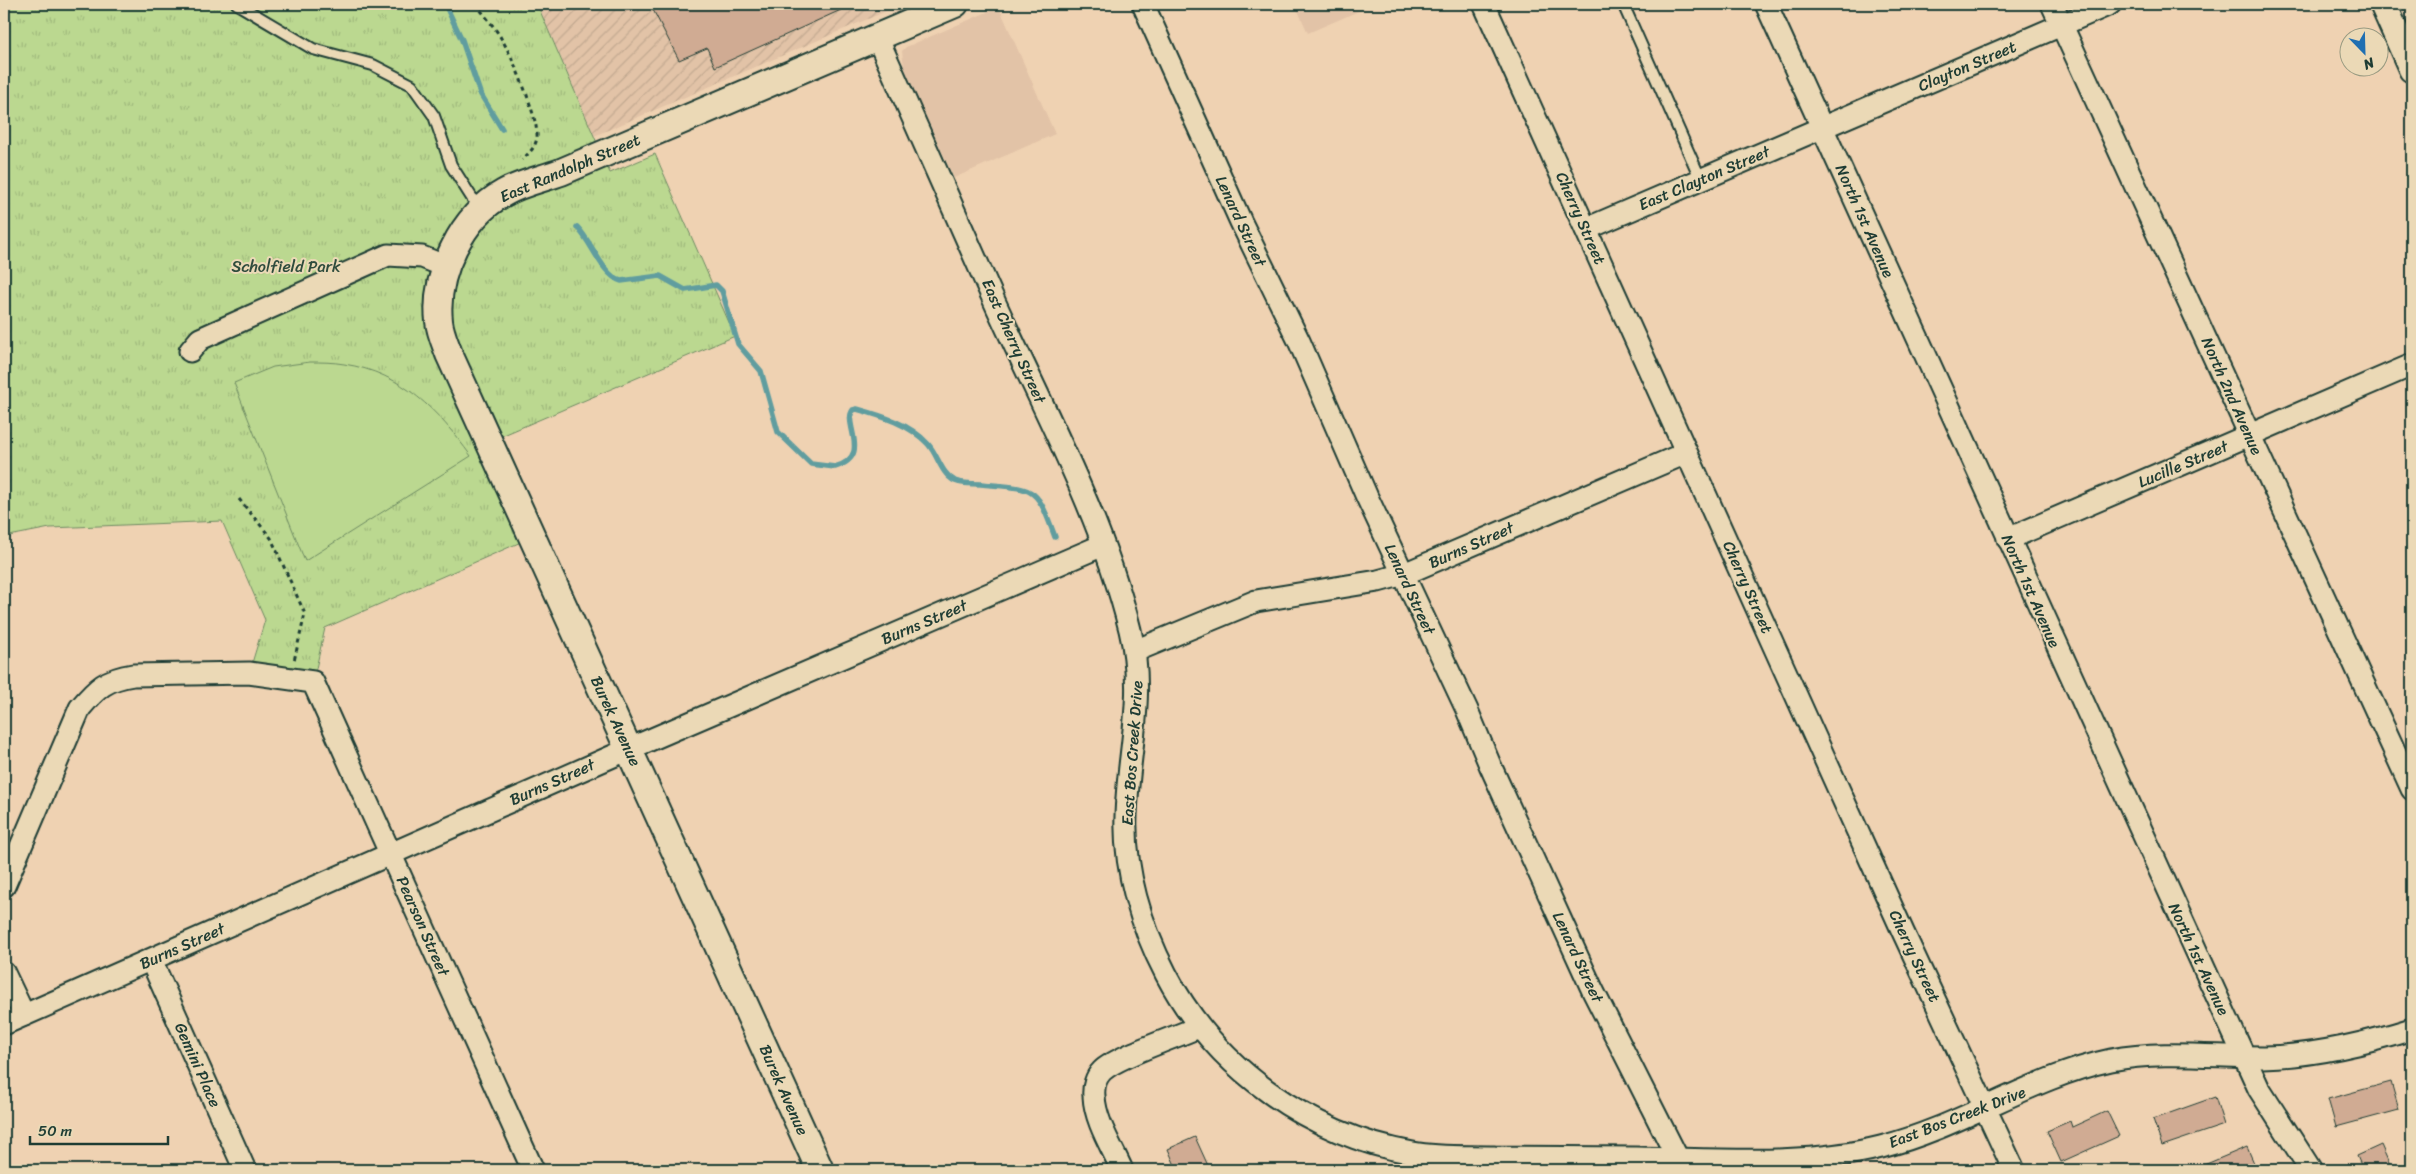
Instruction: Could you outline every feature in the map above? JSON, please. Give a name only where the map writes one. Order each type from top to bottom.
[{"type":"street","name":"East Randolph Street","points":[[447,267],[452,251],[462,232],[484,208],[502,194],[561,172],[955,4]]},
{"type":"street","name":"Lenard Street","points":[[1143,4],[1467,710],[1494,774],[1593,991],[1681,1165]]},
{"type":"street","name":"Cherry Street","points":[[1484,4],[1686,454],[2014,1170]]},
{"type":"street","name":"North 1st Avenue","points":[[1766,4],[2259,1089],[2311,1170]]},
{"type":"street","name":"North 2nd Avenue","points":[[2052,4],[2412,789]]},
{"type":"street","name":"Clayton Street","points":[[1823,128],[2110,4]]},
{"type":"street","points":[[2383,4],[2412,70]]},
{"type":"street","name":"East Cherry Street","points":[[877,37],[1085,500],[1122,601],[1135,651]]},
{"type":"street","name":"East Clayton Street","points":[[1586,229],[1823,128]]},
{"type":"street","points":[[190,351],[200,339],[388,254],[422,257],[447,267]]},
{"type":"street","name":"Burek Avenue","points":[[447,267],[439,305],[440,326],[445,342],[820,1170]]},
{"type":"street","name":"Lucille Street","points":[[2008,540],[2412,365]]},
{"type":"street","name":"Burns Street","points":[[1135,651],[1265,598],[1378,582],[1404,574],[1686,454]]},
{"type":"street","name":"Burns Street","points":[[4,1024],[629,749],[1103,545]]},
{"type":"street","name":"East Bos Creek Drive","points":[[1135,651],[1138,690],[1126,818],[1129,860],[1136,896],[1154,947],[1175,990],[1199,1027],[1247,1075],[1292,1107],[1326,1125],[1361,1140],[1426,1162],[1681,1165],[1787,1160],[1848,1154],[1909,1139],[2052,1079],[2111,1060],[2174,1054],[2244,1056],[2312,1053],[2353,1046],[2412,1029]]},
{"type":"street","points":[[4,886],[80,708],[98,688],[116,678],[133,675],[249,673],[289,678]]},
{"type":"street","name":"Pearson Street","points":[[289,678],[313,682],[533,1170]]},
{"type":"street","name":"Gemini Place","points":[[151,960],[244,1170]]},
{"type":"street","points":[[4,973],[24,1015]]},
{"type":"street","points":[[1122,1170],[1097,1112],[1094,1095],[1098,1076],[1102,1070],[1117,1061],[1199,1027]]},
{"type":"lane","points":[[237,4],[313,49],[373,65],[412,85],[434,116],[451,165],[472,198],[484,208]]},
{"type":"lane","points":[[1624,4],[1702,180]]},
{"type":"path","points":[[476,4],[502,38],[522,84],[535,124],[537,137],[534,148],[515,167]]},
{"type":"path","points":[[239,499],[271,538],[305,614],[289,678]]},
{"type":"shaded area","points":[[537,4],[903,4],[594,136]]},
{"type":"shaded area","points":[[1295,4],[1375,4],[1308,33]]},
{"type":"shaded area","points":[[999,7],[1055,134],[954,178],[904,68],[902,51],[906,47]]},
{"type":"green space","name":"Scholfield Park","points":[[4,4],[537,4],[610,173],[655,154],[735,336],[478,446],[521,542],[325,628],[313,682],[249,673],[265,620],[222,521],[50,528],[4,537]]},
{"type":"green space","points":[[310,362],[340,363],[365,369],[401,385],[432,409],[471,456],[305,561],[234,383],[273,367]]},
{"type":"building","points":[[650,4],[854,4],[715,67],[707,48],[679,60]]},
{"type":"building","points":[[2391,1082],[2399,1110],[2336,1127],[2328,1099]]},
{"type":"building","points":[[2215,1097],[2224,1125],[2162,1146],[2153,1119]]},
{"type":"building","points":[[2107,1111],[2119,1136],[2061,1162],[2047,1131],[2070,1121],[2072,1127]]},
{"type":"building","points":[[1195,1137],[1210,1170],[1177,1170],[1168,1149]]},
{"type":"building","points":[[2381,1145],[2392,1170],[2363,1170],[2357,1156]]},
{"type":"building","points":[[2247,1147],[2257,1170],[2192,1170]]},
{"type":"waterway","points":[[445,4],[462,40],[480,93],[502,129]]},
{"type":"waterway","points":[[577,227],[614,278],[621,281],[660,276],[685,290],[716,285],[722,291],[738,344],[761,371],[778,432],[811,464],[835,467],[846,462],[852,455],[854,440],[851,416],[853,410],[857,409],[886,418],[913,431],[928,444],[946,474],[955,481],[1013,487],[1032,493],[1043,507],[1055,537]]}]
